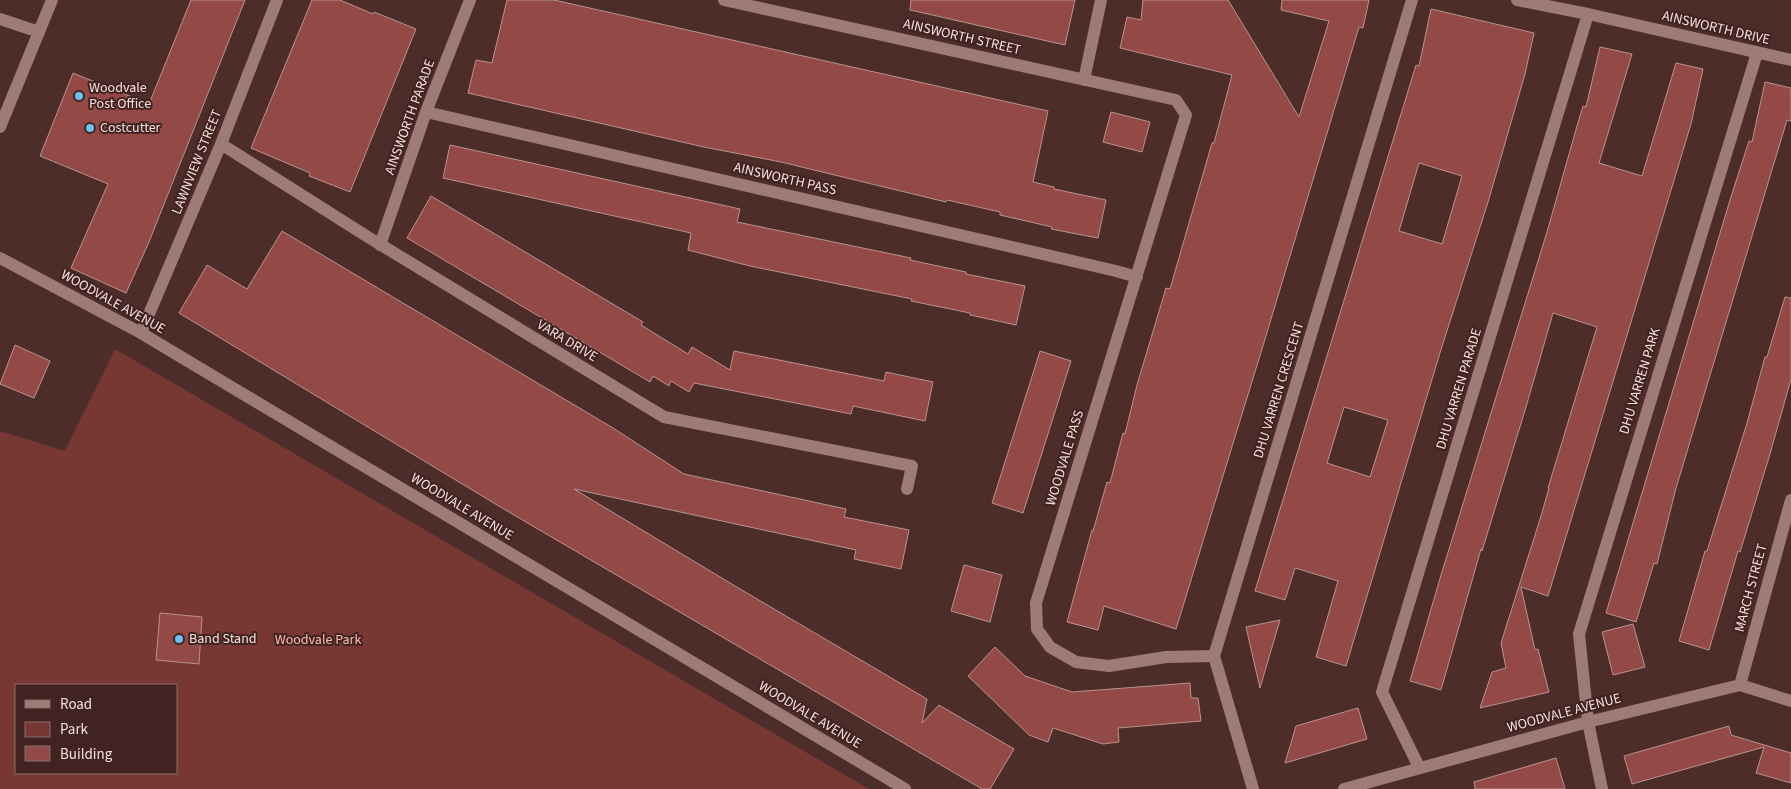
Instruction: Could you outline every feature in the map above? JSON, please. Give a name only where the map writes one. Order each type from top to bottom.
[{"type":"street","points":[[0,127],[52,0]]},
{"type":"street","name":"LAWNVIEW STREET","points":[[141,333],[220,144],[277,0]]},
{"type":"street","name":"AINSWORTH PARADE","points":[[380,245],[426,112],[470,0]]},
{"type":"street","name":"AINSWORTH STREET","points":[[724,0],[1176,100],[1186,115]]},
{"type":"street","points":[[1084,80],[1101,0]]},
{"type":"street","name":"DHU VARREN CRESCENT","points":[[1214,656],[1412,0]]},
{"type":"street","name":"AINSWORTH DRIVE","points":[[1517,0],[1588,14],[1791,60]]},
{"type":"street","name":"DHU VARREN PARADE","points":[[1420,767],[1382,692],[1588,14]]},
{"type":"street","points":[[0,19],[39,32]]},
{"type":"street","name":"DHU VARREN PARK","points":[[1602,789],[1588,722],[1579,634],[1757,53]]},
{"type":"street","name":"AINSWORTH PASS","points":[[426,112],[1116,270],[1137,277]]},
{"type":"street","name":"WOODVALE PASS","points":[[1186,115],[1036,603],[1037,629],[1050,646],[1076,662],[1109,666],[1166,656],[1214,656]]},
{"type":"street","name":"VARA DRIVE","points":[[220,144],[380,245],[664,417],[912,466],[907,489]]},
{"type":"street","name":"WOODVALE AVENUE","points":[[0,258],[141,333],[905,789]]},
{"type":"street","name":"MARCH STREET","points":[[1740,685],[1790,503]]},
{"type":"street","points":[[1214,656],[1253,789]]},
{"type":"street","points":[[1740,685],[1791,701]]},
{"type":"street","name":"WOODVALE AVENUE","points":[[1344,789],[1588,722],[1740,685]]},
{"type":"green space","name":"Woodvale Park","points":[[115,349],[869,789],[0,789],[0,431],[65,451]]},
{"type":"building","points":[[191,0],[245,0],[149,242],[126,293],[71,268],[108,184],[40,156],[73,73],[149,104]]},
{"type":"building","points":[[312,0],[340,0],[416,29],[350,192],[309,176],[310,173],[251,148]]},
{"type":"building","points":[[507,0],[554,0],[1048,111],[1033,182],[1054,187],[1054,189],[1106,200],[1098,238],[1051,229],[1052,227],[1000,215],[1000,212],[947,200],[946,202],[781,162],[704,147],[468,93],[476,60],[492,63]]},
{"type":"building","points":[[911,0],[1075,0],[1065,45],[910,10]]},
{"type":"building","points":[[1143,0],[1228,0],[1299,117],[1329,21],[1281,10],[1282,0],[1369,0],[1363,28],[1359,27],[1176,629],[1104,606],[1098,630],[1067,622],[1092,530],[1107,482],[1110,483],[1123,433],[1125,434],[1137,385],[1166,288],[1170,289],[1212,143],[1214,143],[1232,75],[1120,48],[1127,17],[1141,20]]},
{"type":"building","points":[[1431,9],[1534,33],[1525,74],[1488,202],[1439,356],[1346,666],[1316,657],[1338,581],[1295,568],[1285,600],[1255,591],[1416,65],[1419,66]],"holes":[[[1419,163],[1462,176],[1442,244],[1399,231]],[[1344,407],[1388,420],[1370,477],[1327,463]]]},
{"type":"building","points":[[1600,47],[1632,54],[1599,163],[1642,176],[1676,63],[1703,69],[1691,124],[1548,596],[1521,587],[1535,650],[1538,649],[1549,692],[1480,708],[1492,672],[1506,668],[1501,643],[1597,327],[1553,313],[1482,551],[1481,549],[1441,690],[1410,681],[1547,232],[1583,106],[1586,107]]},
{"type":"building","points":[[1765,82],[1791,88],[1791,121],[1787,120],[1676,488],[1657,564],[1654,563],[1636,622],[1606,613],[1730,200],[1749,141],[1752,142]]},
{"type":"building","points":[[1111,112],[1150,122],[1142,152],[1103,142]]},
{"type":"building","points":[[450,145],[740,209],[737,222],[911,258],[910,260],[966,272],[966,274],[1025,286],[1016,325],[911,301],[912,299],[750,266],[688,250],[691,233],[443,178]]},
{"type":"building","points":[[431,196],[643,322],[641,325],[688,354],[692,347],[730,370],[734,351],[884,381],[886,372],[933,382],[925,421],[853,406],[851,414],[694,383],[689,392],[671,381],[669,386],[653,376],[650,382],[407,238]]},
{"type":"building","points":[[282,231],[613,428],[684,474],[846,509],[844,517],[909,530],[901,569],[854,559],[856,550],[574,489],[927,699],[922,723],[939,705],[1014,749],[990,789],[982,789],[502,508],[179,313],[207,265],[247,289]]},
{"type":"building","points":[[1785,297],[1791,298],[1791,379],[1770,454],[1740,552],[1738,551],[1709,650],[1679,641],[1705,551],[1707,551],[1747,423],[1765,357],[1767,357]]},
{"type":"building","points":[[15,345],[50,361],[34,398],[0,384]]},
{"type":"building","points":[[1040,351],[1071,361],[1023,513],[992,503]]},
{"type":"building","points":[[964,565],[1002,575],[990,622],[951,611]]},
{"type":"building","name":"Band Stand","points":[[160,613],[202,617],[199,664],[156,660]]},
{"type":"building","points":[[1280,620],[1260,688],[1246,627]]},
{"type":"building","points":[[1633,624],[1645,667],[1613,675],[1602,632]]},
{"type":"building","points":[[995,647],[1025,676],[1072,692],[1190,683],[1191,698],[1198,698],[1201,721],[1118,728],[1119,742],[1103,744],[1053,728],[1048,742],[1029,735],[968,676]]},
{"type":"building","points":[[1358,708],[1367,739],[1285,763],[1296,726]]},
{"type":"building","points":[[1729,726],[1731,735],[1791,753],[1791,783],[1756,773],[1764,747],[1632,784],[1624,756]]},
{"type":"building","points":[[1556,758],[1565,789],[1475,789],[1474,782]]},
{"type":"place","name":"Woodvale Post Office","points":[[79,96]]},
{"type":"place","name":"Costcutter","points":[[90,128]]},
{"type":"place","name":"Band Stand","points":[[179,639]]}]
